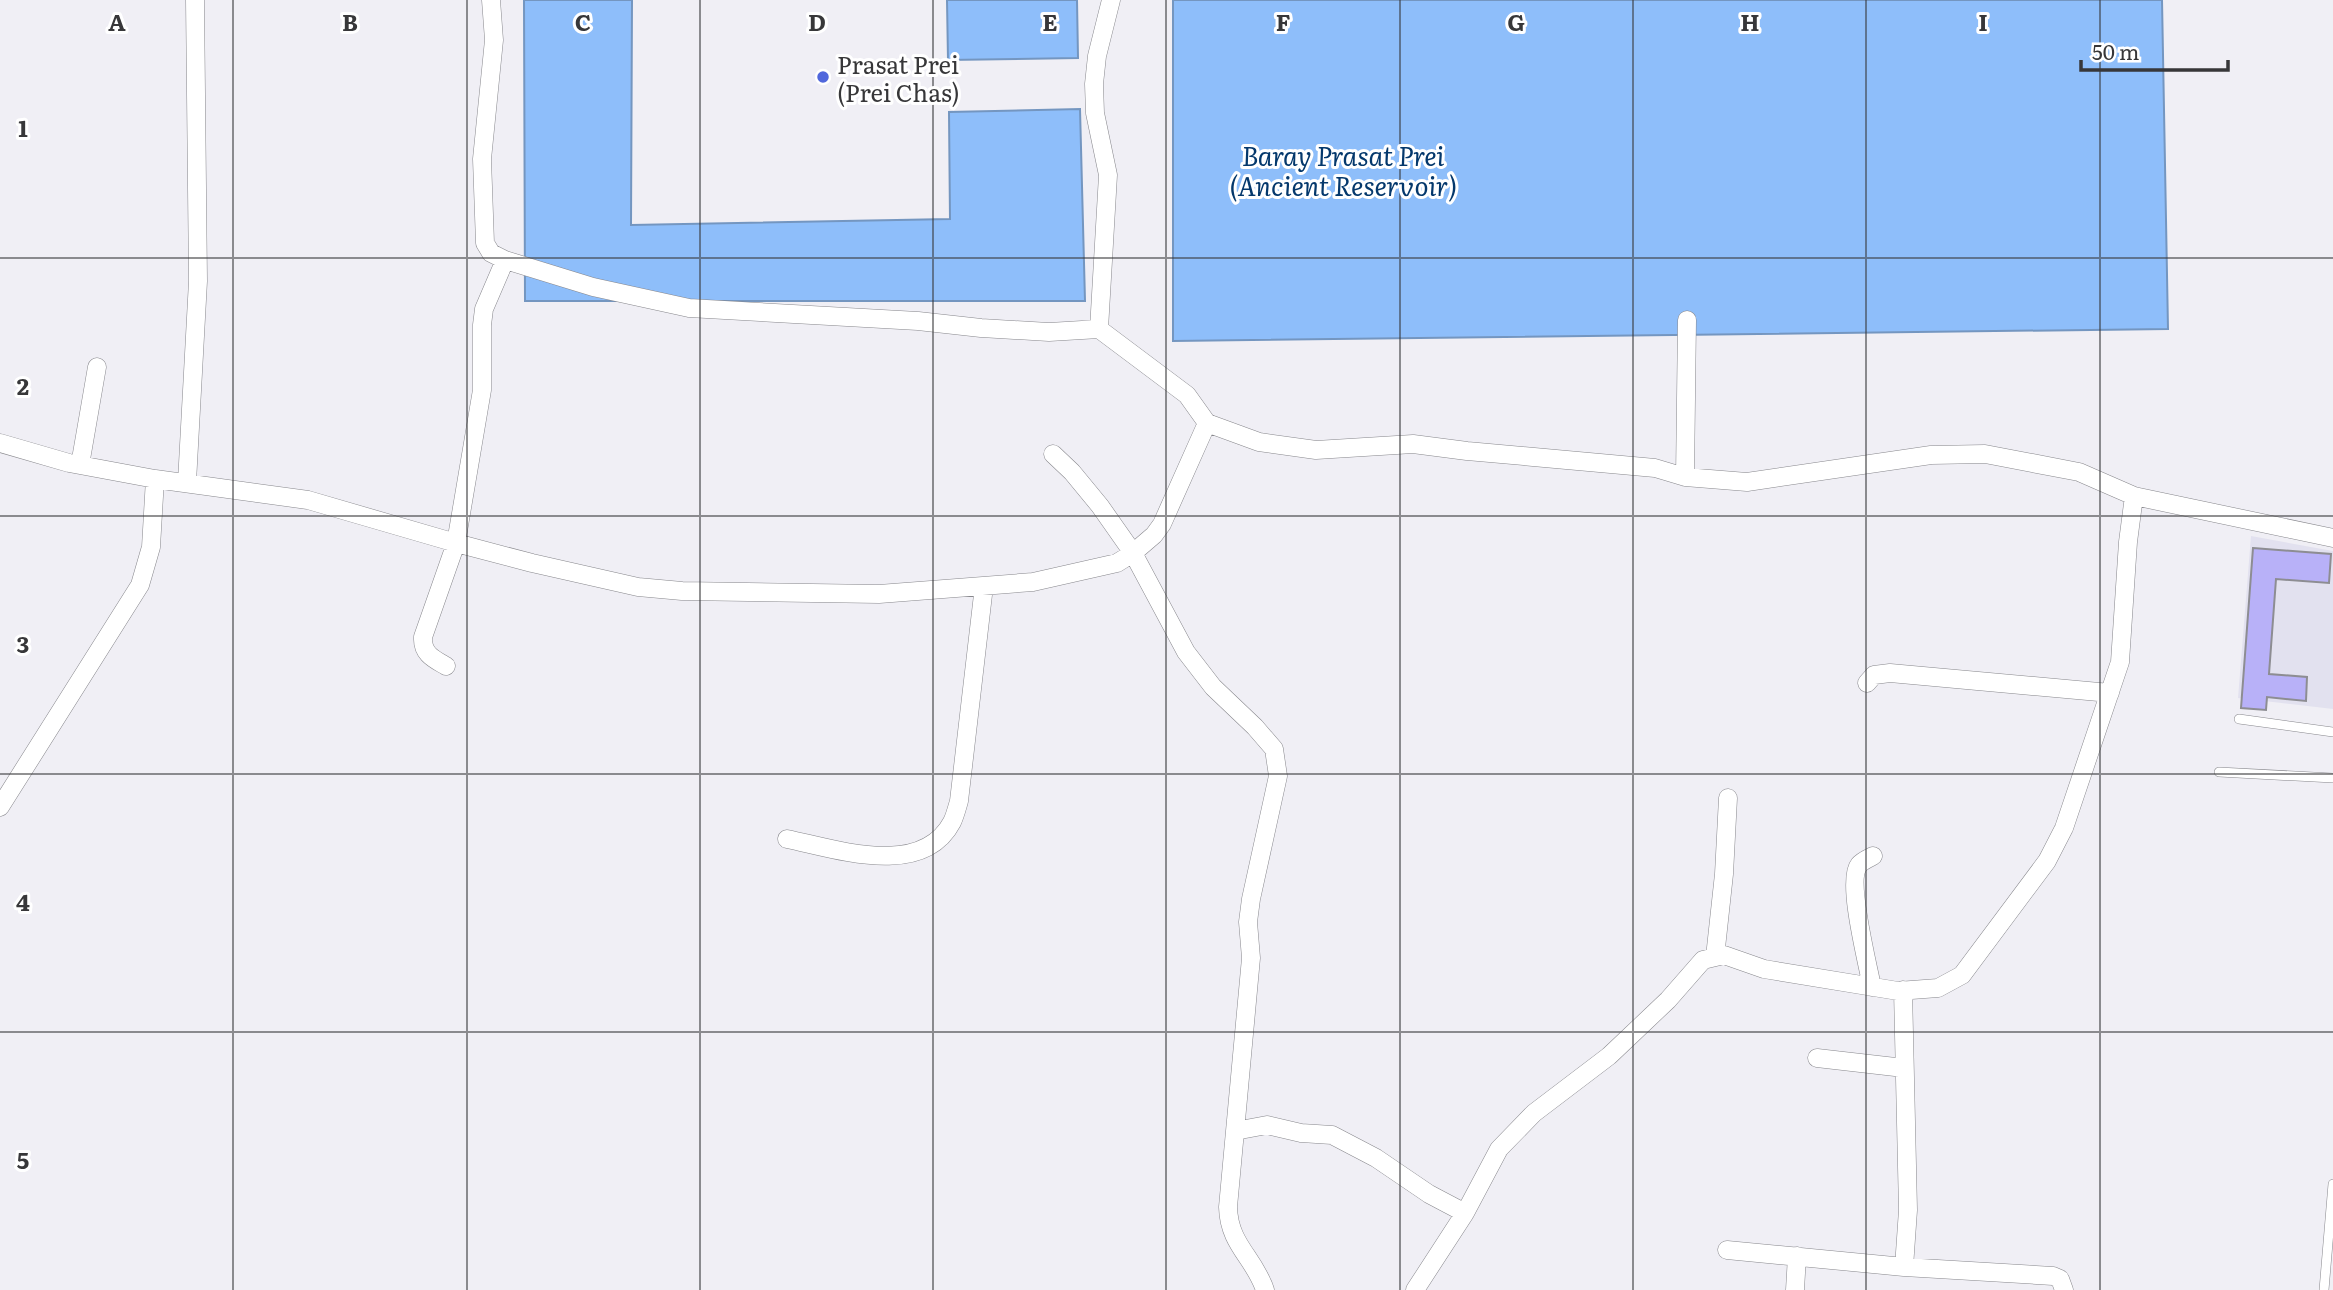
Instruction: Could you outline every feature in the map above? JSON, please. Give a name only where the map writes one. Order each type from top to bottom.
[{"type":"street","points":[[187,482],[198,281],[195,0]]},
{"type":"street","points":[[491,0],[494,40],[482,159],[485,243],[491,253],[505,260],[593,287],[689,308],[918,321],[1049,332],[1099,329],[1187,395],[1207,423],[1259,442],[1316,450],[1413,444],[1656,468],[1685,477],[1747,482],[1931,455],[1985,454],[2079,472],[2134,496],[2333,538]]},
{"type":"street","points":[[1099,329],[1108,175],[1095,113],[1094,84],[1097,56],[1111,0]]},
{"type":"street","points":[[446,666],[424,650],[423,642],[456,544],[482,390],[484,309],[505,260]]},
{"type":"street","points":[[1685,477],[1687,320]]},
{"type":"street","points":[[80,465],[97,367]]},
{"type":"street","points":[[0,443],[80,465],[155,479],[308,500],[456,544],[638,587],[682,591],[879,594],[1033,582],[1117,563],[1154,535],[1162,524],[1207,423]]},
{"type":"street","points":[[1053,454],[1100,506],[1133,553],[1186,652],[1213,687],[1269,743],[1276,761],[1278,776],[1248,922],[1251,958],[1228,1221],[1233,1238],[1260,1274],[1265,1290]]},
{"type":"street","points":[[0,807],[140,585],[151,547],[155,479]]},
{"type":"street","points":[[1416,1290],[1465,1213],[1499,1149],[1534,1114],[1609,1056],[1668,1000],[1703,960],[1724,955],[1764,970],[1903,990],[1938,988],[1962,975],[2047,861],[2064,828],[2120,662],[2128,542],[2134,496]]},
{"type":"street","points":[[787,839],[861,854],[897,857],[928,846],[940,838],[952,821],[959,801],[984,586]]},
{"type":"street","points":[[1867,683],[1874,675],[1890,673],[2110,693]]},
{"type":"street","points":[[1715,957],[1724,874],[1728,798]]},
{"type":"street","points":[[1872,987],[1854,885],[1859,864],[1873,856]]},
{"type":"street","points":[[1903,990],[1908,1210],[1904,1267]]},
{"type":"street","points":[[1817,1058],[1904,1068]]},
{"type":"street","points":[[1235,1131],[1267,1125],[1301,1133],[1332,1135],[1376,1158],[1429,1194],[1465,1213]]},
{"type":"street","points":[[1727,1250],[1904,1267],[2053,1276],[2060,1279],[2064,1290]]},
{"type":"street","points":[[1794,1290],[1797,1256]]},
{"type":"lane","points":[[2239,719],[2333,732]]},
{"type":"lane","points":[[2218,772],[2333,778]]},
{"type":"lane","points":[[2323,1290],[2333,1184]]},
{"type":"shaded area","points":[[2251,536],[2333,551],[2333,709],[2238,698]]},
{"type":"water","points":[[524,0],[632,0],[631,225],[950,219],[949,112],[1080,109],[1085,301],[525,301]]},
{"type":"water","points":[[947,0],[1077,0],[1078,58],[948,60]]},
{"type":"water","name":"Baray Prasat Prei (Ancient Reservoir)","points":[[1173,0],[2162,0],[2168,329],[1173,341]]},
{"type":"building","points":[[2253,548],[2331,554],[2329,583],[2276,579],[2269,674],[2307,677],[2306,701],[2267,697],[2266,710],[2241,708]]},
{"type":"place","name":"Prasat Prei (Prei Chas)","points":[[823,77]]}]
